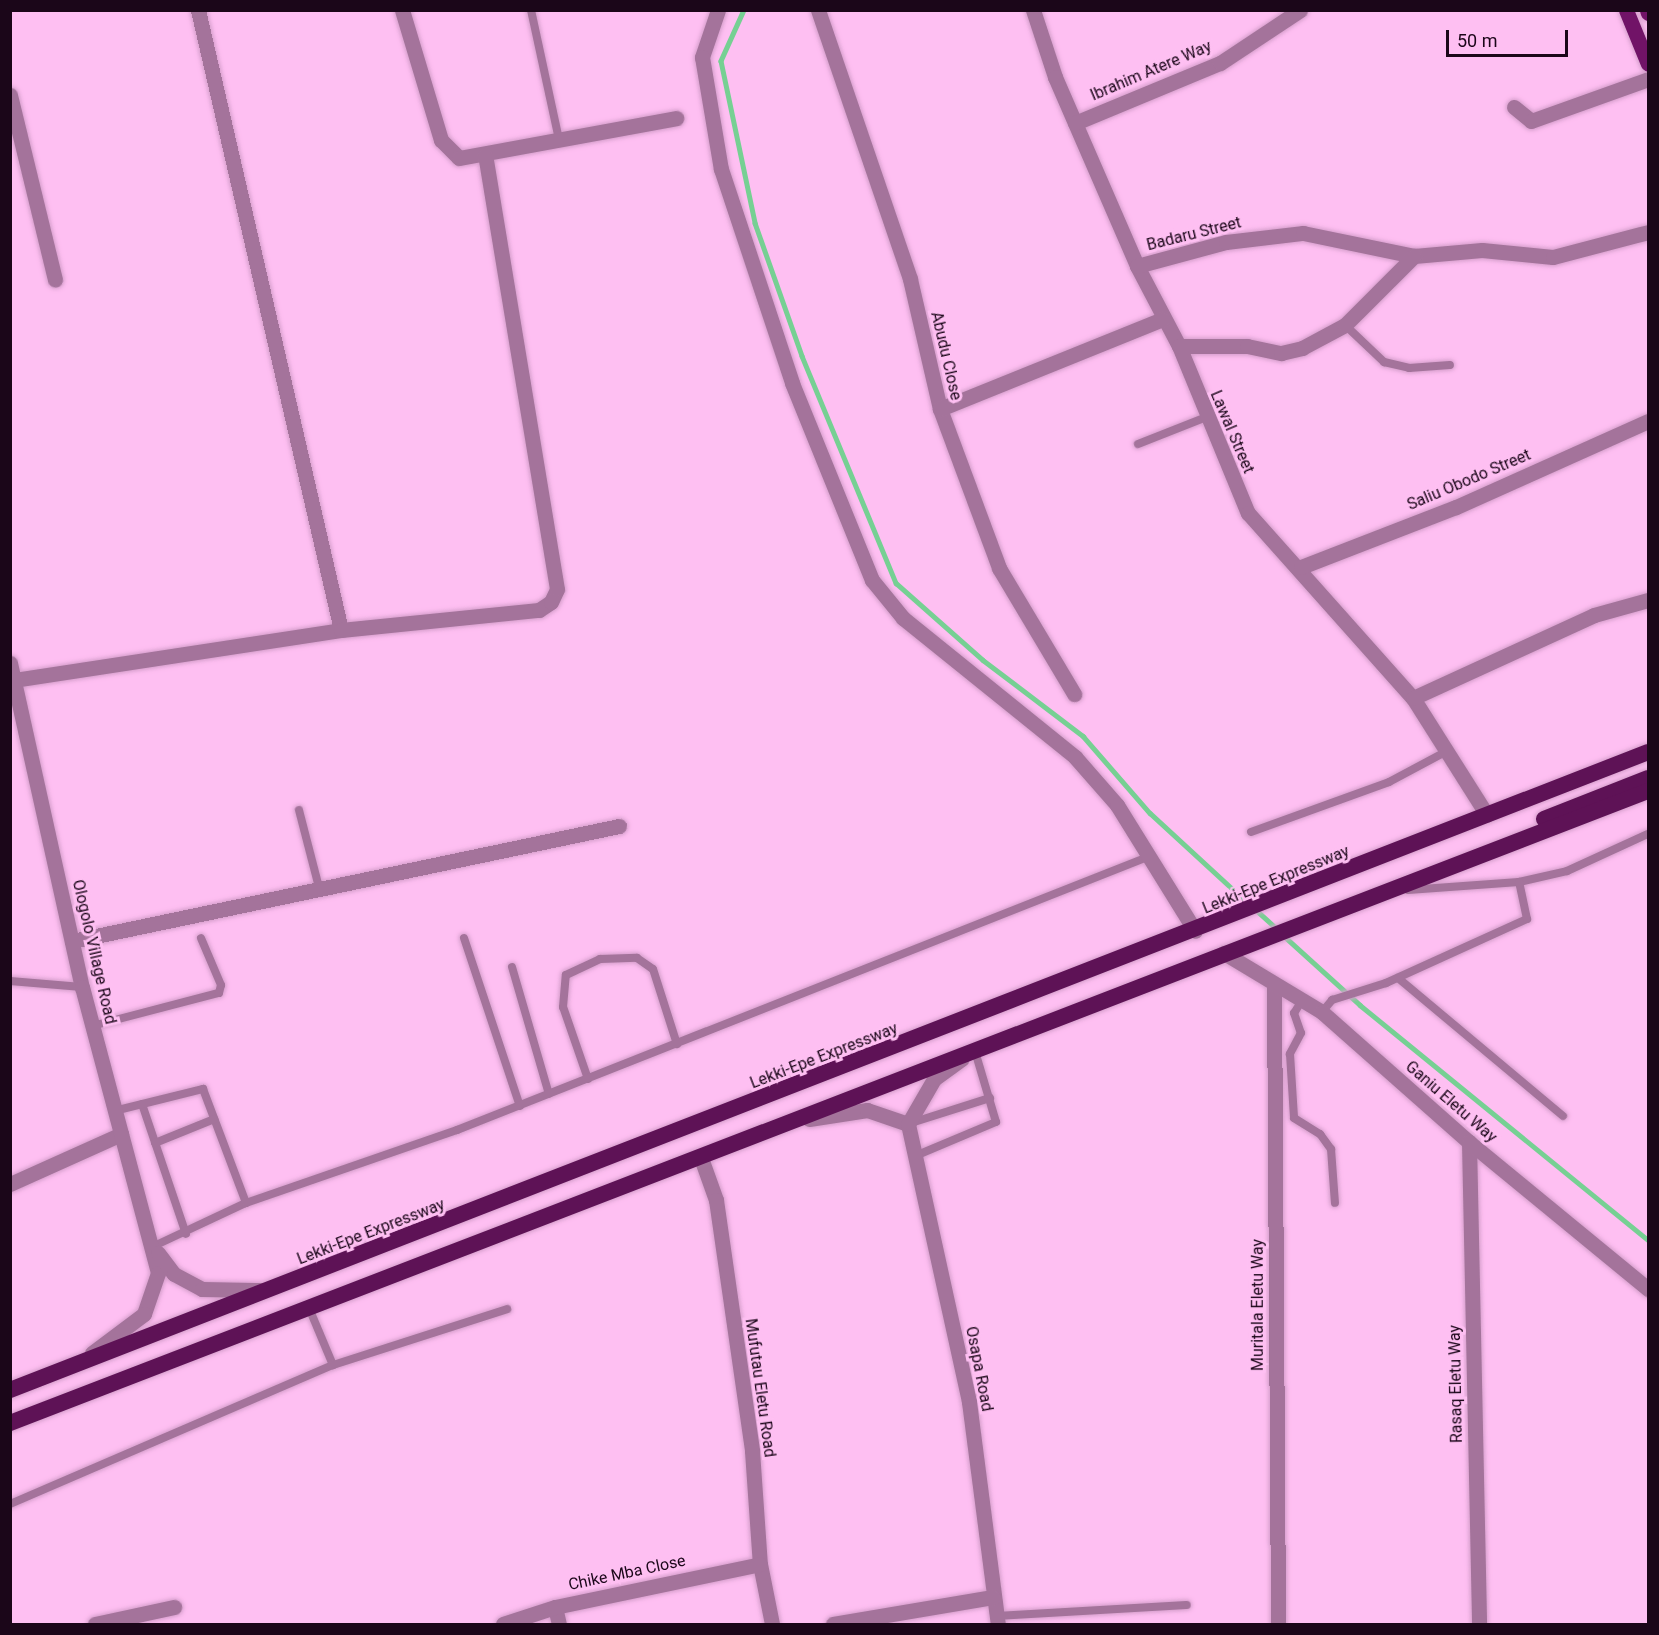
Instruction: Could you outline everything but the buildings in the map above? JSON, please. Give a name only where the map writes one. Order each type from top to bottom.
[{"type":"highway","name":"Lekki-Epe Expressway","points":[[10,1390],[1217,923],[1648,752]]},
{"type":"highway","points":[[1439,870],[1461,850],[1648,778]]},
{"type":"highway","points":[[10,1423],[799,1121],[977,1048],[1379,892],[1648,791]]},
{"type":"main road","points":[[1626,10],[1648,64]]},
{"type":"street","points":[[198,10],[341,630]]},
{"type":"street","points":[[402,10],[441,140],[459,158],[485,156],[676,118]]},
{"type":"street","points":[[718,10],[702,57],[721,169],[792,382],[872,580],[903,618],[1064,746],[1117,804],[1195,931]]},
{"type":"street","name":"Abudu Close","points":[[818,10],[910,279],[940,409],[999,568],[1074,694]]},
{"type":"street","name":"Lawal Street","points":[[1033,10],[1075,123],[1137,266],[1179,346],[1204,418],[1248,513],[1301,567],[1413,698],[1450,750],[1486,815]]},
{"type":"street","name":"Ibrahim Atere Way","points":[[1075,123],[1220,63],[1300,10]]},
{"type":"street","points":[[1514,107],[1531,121],[1648,79]]},
{"type":"street","points":[[10,95],[55,280]]},
{"type":"street","points":[[14,680],[341,630],[539,610],[557,589],[485,156]]},
{"type":"street","name":"Badaru Street","points":[[1137,266],[1226,242],[1303,233],[1414,256],[1482,250],[1553,257],[1648,232]]},
{"type":"street","points":[[1179,346],[1247,346],[1281,353],[1302,348],[1345,325],[1414,256]]},
{"type":"street","points":[[940,409],[1163,319]]},
{"type":"street","name":"Saliu Obodo Street","points":[[1301,567],[1456,507],[1648,421]]},
{"type":"street","points":[[1413,698],[1594,615],[1648,600]]},
{"type":"street","name":"Ologolo Village Road","points":[[10,663],[82,987],[114,1111],[154,1246]]},
{"type":"street","points":[[72,941],[321,892],[619,826]]},
{"type":"street","name":"Ganiu Eletu Way","points":[[1224,952],[1301,1002],[1327,1006],[1469,1142],[1648,1289]]},
{"type":"street","name":"Muritala Eletu Way","points":[[1274,985],[1278,1624]]},
{"type":"street","points":[[799,1121],[867,1110],[908,1124],[934,1079],[977,1048]]},
{"type":"street","name":"Osapa Road","points":[[908,1124],[969,1402],[997,1620]]},
{"type":"street","points":[[10,1184],[121,1134]]},
{"type":"street","name":"Rasaq Eletu Way","points":[[1469,1142],[1479,1624]]},
{"type":"street","name":"Mufutau Eletu Road","points":[[701,1158],[716,1200],[752,1451],[760,1564],[772,1624]]},
{"type":"street","points":[[154,1246],[174,1274],[202,1289],[250,1292],[286,1284]]},
{"type":"street","points":[[69,1368],[144,1314],[157,1286],[154,1246]]},
{"type":"street","name":"Chike Mba Close","points":[[503,1624],[555,1607],[760,1564]]},
{"type":"street","points":[[833,1624],[993,1597]]},
{"type":"street","points":[[95,1624],[174,1607]]},
{"type":"street","points":[[555,1607],[559,1624]]},
{"type":"lane","points":[[531,10],[560,141]]},
{"type":"lane","points":[[1345,325],[1384,362],[1409,368],[1450,365]]},
{"type":"lane","points":[[1138,444],[1204,418]]},
{"type":"lane","points":[[1251,832],[1389,782],[1450,750]]},
{"type":"lane","points":[[299,810],[321,892]]},
{"type":"lane","points":[[1379,892],[1519,882],[1568,871],[1648,834]]},
{"type":"lane","points":[[154,1246],[186,1234],[246,1203],[520,1106],[1151,856]]},
{"type":"lane","points":[[1327,1006],[1398,978],[1527,919],[1519,882]]},
{"type":"lane","points":[[92,1026],[219,993],[221,985],[201,938]]},
{"type":"lane","points":[[464,938],[520,1106]]},
{"type":"lane","points":[[588,1079],[563,1007],[566,975],[600,959],[637,958],[653,969],[677,1044]]},
{"type":"lane","points":[[512,967],[549,1094]]},
{"type":"lane","points":[[1398,978],[1563,1116]]},
{"type":"lane","points":[[10,981],[82,987]]},
{"type":"lane","points":[[1301,1002],[1294,1013],[1301,1033],[1290,1054],[1294,1118],[1320,1134],[1331,1149],[1335,1203]]},
{"type":"lane","points":[[915,1156],[996,1122],[977,1048]]},
{"type":"lane","points":[[114,1111],[204,1089],[246,1203]]},
{"type":"lane","points":[[908,1124],[990,1098]]},
{"type":"lane","points":[[142,1104],[186,1234]]},
{"type":"lane","points":[[155,1143],[214,1119]]},
{"type":"lane","points":[[309,1308],[333,1365]]},
{"type":"lane","points":[[10,1504],[333,1365],[507,1309]]},
{"type":"lane","points":[[997,1620],[1187,1605]]},
{"type":"waterway","points":[[744,10],[721,61],[755,223],[802,356],[896,583],[983,660],[1083,736],[1150,813],[1249,904]]},
{"type":"waterway","points":[[1255,909],[1278,930]]},
{"type":"waterway","points":[[1284,936],[1360,1005],[1648,1240]]}]
